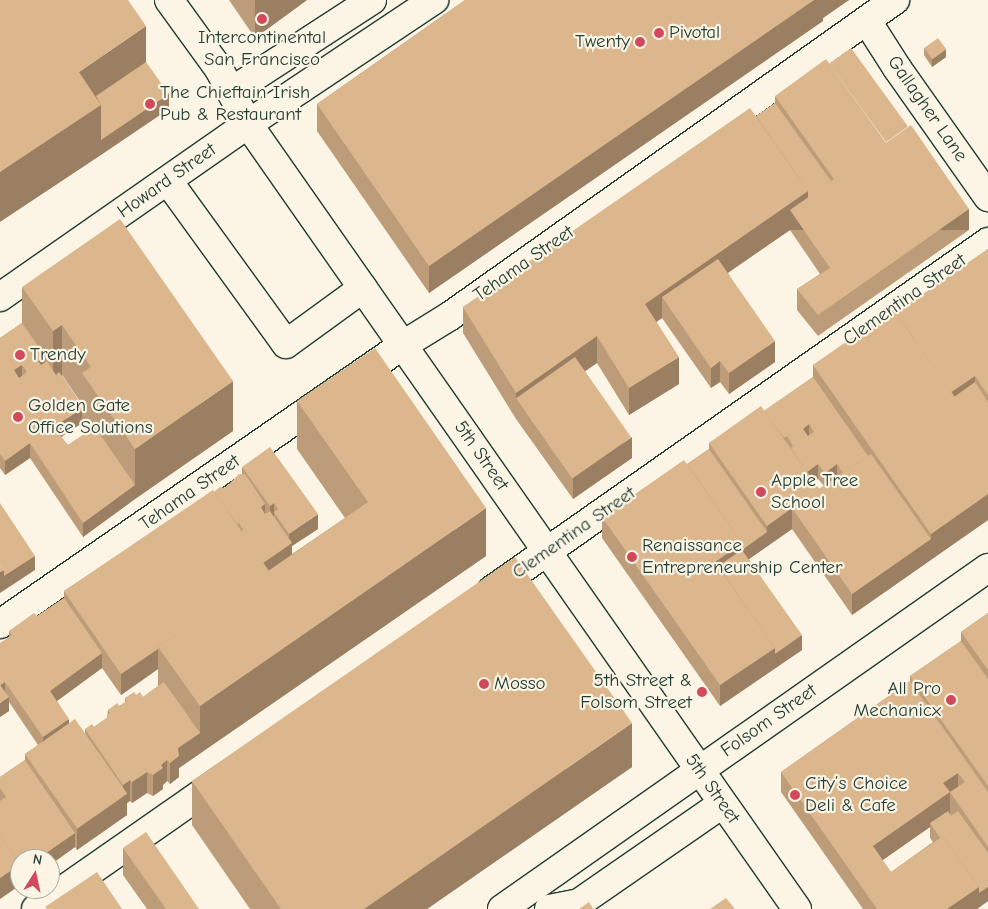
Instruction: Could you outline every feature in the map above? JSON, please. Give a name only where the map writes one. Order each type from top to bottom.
[{"type":"main road","name":"5th Street","points":[[169,0],[220,69],[248,124],[797,909]]},
{"type":"main road","points":[[232,91],[372,0]]},
{"type":"main road","name":"Howard Street","points":[[0,297],[248,124],[434,0]]},
{"type":"main road","name":"Tehama Street","points":[[0,624],[403,345],[450,316],[895,0]]},
{"type":"main road","name":"Gallagher Lane","points":[[867,21],[897,68],[988,197]]},
{"type":"main road","points":[[168,181],[286,344],[363,288]]},
{"type":"main road","name":"Clementina Street","points":[[470,606],[988,242]]},
{"type":"main road","name":"Folsom Street","points":[[502,909],[988,568]]},
{"type":"main road","points":[[36,909],[243,765]]},
{"type":"main road","points":[[549,909],[579,903],[722,804]]},
{"type":"building","points":[[0,0],[128,0],[146,26],[79,72],[101,105],[0,172]]},
{"type":"building","points":[[465,0],[814,0],[429,266],[317,104]]},
{"type":"building","points":[[938,38],[946,49],[932,59],[924,48]]},
{"type":"building","points":[[851,48],[908,126],[886,142],[829,64]]},
{"type":"building","points":[[826,59],[886,143],[911,125],[969,209],[818,315],[797,289],[830,268],[790,210],[834,179],[775,96]]},
{"type":"building","points":[[146,62],[169,94],[101,140],[101,105],[96,96]]},
{"type":"building","points":[[775,103],[831,181],[808,198],[808,191],[756,116]]},
{"type":"building","points":[[750,108],[808,191],[645,304],[679,357],[629,388],[597,336],[516,393],[463,307]]},
{"type":"building","points":[[120,219],[233,381],[135,449],[82,373],[91,367],[62,325],[53,331],[22,287]]},
{"type":"building","points":[[988,249],[988,395],[975,376],[951,392],[896,313]]},
{"type":"building","points":[[718,259],[775,341],[729,373],[720,361],[711,368],[662,297]]},
{"type":"building","points":[[893,309],[988,444],[988,494],[931,534],[813,365]]},
{"type":"building","points":[[22,323],[45,356],[38,361],[41,365],[47,361],[56,375],[59,372],[82,405],[82,409],[53,427],[68,445],[95,427],[135,485],[83,523],[30,443],[5,461],[0,454],[0,338]],"holes":[[[22,365],[27,372],[19,378],[14,370]]]},
{"type":"building","points":[[375,348],[486,508],[200,706],[158,647],[368,502],[297,401]]},
{"type":"building","points":[[575,357],[631,437],[572,479],[516,398]]},
{"type":"building","points":[[813,377],[868,456],[843,473],[837,464],[825,473],[818,464],[807,472],[791,448],[793,446],[787,436],[784,438],[764,411]],"holes":[[[809,424],[814,432],[808,436],[803,429]]]},
{"type":"building","points":[[975,382],[988,402],[988,445],[954,397]]},
{"type":"building","points":[[761,406],[819,489],[871,454],[931,539],[852,594],[792,508],[767,526],[709,443]]},
{"type":"building","points":[[270,447],[318,514],[289,534],[274,512],[278,509],[274,503],[270,506],[242,467]]},
{"type":"building","points":[[709,449],[767,532],[742,550],[742,543],[687,464]]},
{"type":"building","points":[[684,460],[742,543],[715,562],[775,648],[720,685],[602,517]]},
{"type":"building","points":[[239,474],[245,474],[265,504],[261,507],[265,514],[270,511],[292,543],[263,563],[241,531],[243,530],[239,523],[237,524],[214,492],[220,487],[225,488]]},
{"type":"building","points":[[213,490],[269,571],[121,674],[64,591]]},
{"type":"building","points":[[0,503],[35,556],[4,576],[4,570],[0,564]]},
{"type":"building","points":[[742,550],[802,635],[775,654],[775,648],[718,566]]},
{"type":"building","name":"Mosso","points":[[515,557],[632,723],[364,909],[281,909],[192,781]]},
{"type":"building","points":[[0,564],[4,570],[0,572]]},
{"type":"building","points":[[64,598],[102,653],[50,691],[69,719],[43,737],[5,682],[0,685],[0,643],[12,635],[9,631],[34,613],[37,616]]},
{"type":"building","points":[[988,613],[988,670],[961,632]]},
{"type":"building","points":[[961,641],[988,679],[988,786],[910,676]]},
{"type":"building","points":[[910,681],[988,792],[988,847],[950,792],[873,846],[891,872],[943,836],[979,887],[947,909],[877,909],[781,772]],"holes":[[[958,773],[965,782],[950,792],[943,783]]]},
{"type":"building","points":[[164,682],[200,733],[178,748],[179,756],[170,763],[167,760],[161,765],[163,768],[153,775],[147,772],[132,782],[130,780],[123,785],[85,729],[92,724],[94,727],[108,717],[107,715],[110,713],[108,710],[117,703],[119,706],[127,701],[125,698],[134,692],[136,695],[140,692],[143,697]]},
{"type":"building","points":[[0,685],[9,697],[0,703]]},
{"type":"building","points":[[75,719],[127,794],[77,829],[25,754]]},
{"type":"building","points":[[25,760],[75,833],[52,849],[10,850],[0,836],[0,801],[6,797],[0,788],[0,777]]},
{"type":"building","points":[[948,811],[951,816],[958,811],[988,853],[988,887],[979,893],[979,887],[943,836],[940,838],[930,823]]},
{"type":"building","points":[[146,832],[199,909],[166,909],[123,848]]},
{"type":"building","points":[[0,836],[10,850],[10,871],[0,878]]},
{"type":"building","points":[[97,872],[122,909],[47,909],[45,907],[60,899],[60,897]]},
{"type":"building","points":[[726,898],[735,909],[710,909]]},
{"type":"building","points":[[589,902],[593,909],[579,909]]},
{"type":"place","name":"Intercontinental San Francisco","points":[[262,19]]},
{"type":"place","name":"Pivotal","points":[[659,33]]},
{"type":"place","name":"Twenty","points":[[640,42]]},
{"type":"place","name":"The Chieftain Irish Pub & Restaurant","points":[[150,104]]},
{"type":"place","name":"Trendy","points":[[20,355]]},
{"type":"place","name":"Golden Gate Office Solutions","points":[[18,417]]},
{"type":"place","name":"Apple Tree School","points":[[761,492]]},
{"type":"place","name":"Renaissance Entrepreneurship Center","points":[[632,557]]},
{"type":"place","name":"Mosso","points":[[484,684]]},
{"type":"place","name":"5th Street & Folsom Street","points":[[702,692]]},
{"type":"place","name":"All Pro Mechanicx","points":[[951,700]]},
{"type":"place","name":"City’s Choice Deli & Cafe","points":[[795,795]]}]
